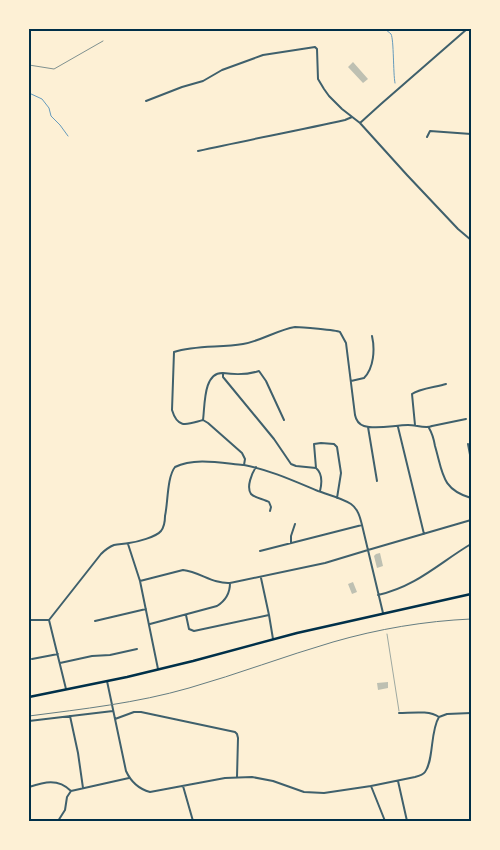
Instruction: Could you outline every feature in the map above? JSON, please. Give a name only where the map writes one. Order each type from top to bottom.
[{"type":"main road","points":[[29,697],[107,681],[273,639],[471,594]]},
{"type":"street","points":[[360,123],[462,30],[467,29]]},
{"type":"street","points":[[146,102],[182,87],[203,81],[222,70],[263,55],[313,47],[318,51],[319,82],[324,89],[336,103],[360,123],[458,229],[471,240]]},
{"type":"street","points":[[198,151],[352,117]]},
{"type":"street","points":[[427,137],[430,131],[471,134]]},
{"type":"street","points":[[244,465],[242,453],[208,422],[203,420],[183,425],[174,416],[172,410],[174,352],[184,349],[246,343],[296,327],[333,330],[340,332],[346,343],[358,424],[368,427],[415,426],[428,428],[466,419]]},
{"type":"street","points":[[351,381],[364,378],[368,371],[374,355],[372,336]]},
{"type":"street","points":[[203,420],[205,399],[213,376],[217,373],[238,375],[259,371],[266,381],[284,420]]},
{"type":"street","points":[[223,373],[223,377],[274,438],[289,462],[296,466],[316,468]]},
{"type":"street","points":[[415,426],[413,392],[446,384]]},
{"type":"street","points":[[397,426],[424,534]]},
{"type":"street","points":[[368,427],[377,481]]},
{"type":"street","points":[[428,428],[432,435],[447,484],[455,491],[471,498]]},
{"type":"street","points":[[320,491],[322,477],[316,468],[314,444],[336,444],[341,473],[336,498]]},
{"type":"street","points":[[468,444],[471,460]]},
{"type":"street","points":[[49,620],[106,549],[114,545],[128,544],[155,536],[161,531],[168,504],[172,470],[178,465],[196,462],[256,467],[352,505],[358,512],[362,525],[383,613]]},
{"type":"street","points":[[256,467],[250,478],[249,490],[254,496],[269,502],[270,511]]},
{"type":"street","points":[[140,580],[183,570],[218,583],[230,583],[310,567],[471,520]]},
{"type":"street","points":[[291,543],[295,524]]},
{"type":"street","points":[[260,551],[362,525]]},
{"type":"street","points":[[128,544],[140,580],[158,669]]},
{"type":"street","points":[[378,595],[395,591],[412,583],[471,544]]},
{"type":"street","points":[[261,577],[273,639]]},
{"type":"street","points":[[149,624],[219,605],[229,593],[230,583]]},
{"type":"street","points":[[95,621],[146,609]]},
{"type":"street","points":[[186,615],[189,629],[192,631],[269,615]]},
{"type":"street","points":[[29,620],[49,620]]},
{"type":"street","points":[[49,620],[66,690]]},
{"type":"street","points":[[60,663],[137,649]]},
{"type":"street","points":[[32,659],[58,654]]},
{"type":"street","points":[[107,681],[126,772],[129,778],[138,786],[150,792],[237,777],[263,778],[304,792],[333,792],[420,776],[426,770],[439,717],[447,714],[471,713]]},
{"type":"street","points":[[29,721],[113,711]]},
{"type":"street","points":[[114,719],[134,712],[141,712],[235,732],[238,738],[237,777]]},
{"type":"street","points":[[399,713],[428,713],[436,714],[439,717]]},
{"type":"street","points":[[70,716],[83,788]]},
{"type":"street","points":[[58,821],[65,810],[67,797],[71,791],[129,778]]},
{"type":"street","points":[[29,787],[52,781],[62,784],[71,791]]},
{"type":"street","points":[[398,781],[407,821]]},
{"type":"street","points":[[183,786],[193,821]]},
{"type":"street","points":[[371,786],[384,821]]},
{"type":"lane","points":[[387,634],[399,713]]},
{"type":"path","points":[[29,65],[54,69],[103,41]]},
{"type":"building","points":[[353,62],[368,79],[363,83],[348,67]]},
{"type":"building","points":[[380,553],[383,566],[377,568],[374,556]]},
{"type":"building","points":[[353,582],[357,592],[352,594],[348,584]]},
{"type":"building","points":[[388,682],[388,688],[378,690],[377,683]]},
{"type":"waterway","points":[[385,29],[392,37],[395,83]]},
{"type":"waterway","points":[[29,93],[42,99],[49,108],[51,116],[68,136]]},
{"type":"railway","points":[[29,716],[150,698],[189,688],[315,647],[367,633],[402,626],[471,619]]}]
